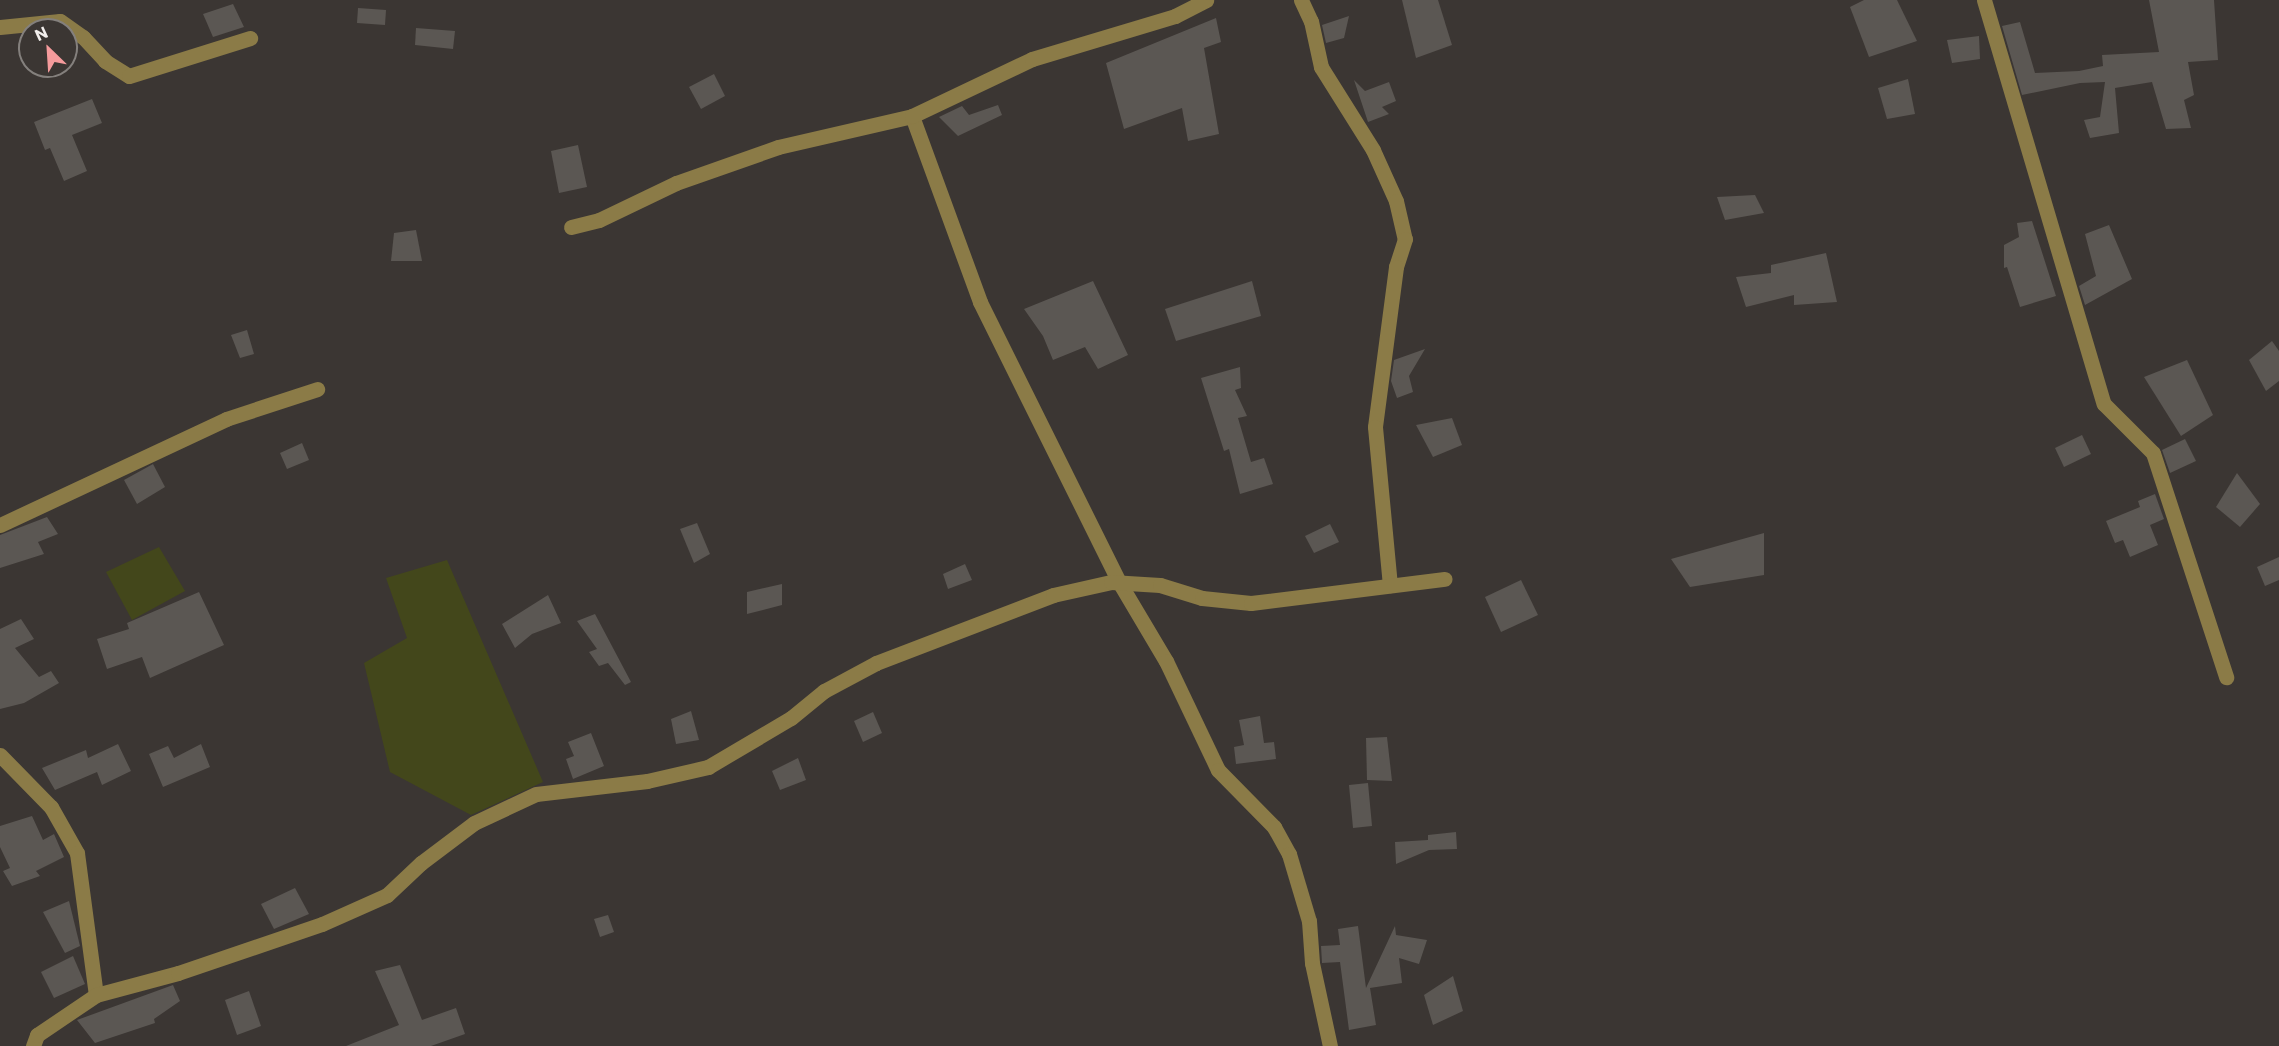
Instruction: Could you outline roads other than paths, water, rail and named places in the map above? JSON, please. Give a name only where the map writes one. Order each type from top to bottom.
[{"type":"street","points":[[571,226],[599,220],[676,183],[778,147],[912,116],[1032,59],[1175,16],[1206,0]]},
{"type":"street","points":[[1301,0],[1311,21],[1321,66],[1373,150],[1396,201],[1405,239],[1396,267],[1375,427],[1390,585]]},
{"type":"street","points":[[1984,0],[2104,404],[2154,453],[2226,676]]},
{"type":"street","points":[[0,27],[60,21],[83,37],[105,61],[129,75],[153,71],[250,38]]},
{"type":"street","points":[[912,116],[980,302],[1119,582],[1166,661],[1218,770],[1274,827],[1288,854],[1309,921],[1312,963],[1330,1046]]},
{"type":"street","points":[[0,525],[226,419],[317,389]]},
{"type":"street","points":[[33,1046],[44,1029],[96,995],[233,954],[322,924],[387,895],[474,823],[536,794],[647,781],[708,767],[739,752],[791,718],[824,691],[876,663],[1053,596],[1119,582],[1160,585],[1202,598],[1251,603],[1445,579]]},
{"type":"street","points":[[0,754],[51,807],[78,853],[96,995]]}]
